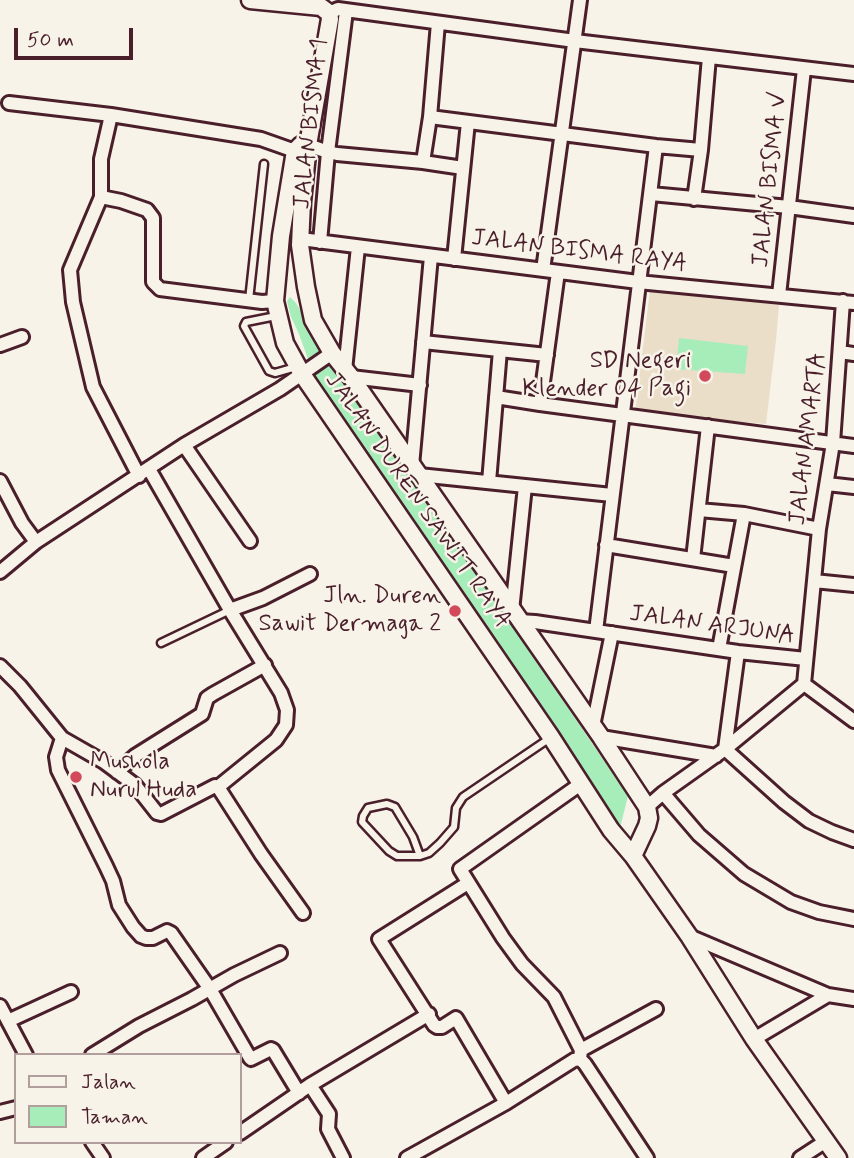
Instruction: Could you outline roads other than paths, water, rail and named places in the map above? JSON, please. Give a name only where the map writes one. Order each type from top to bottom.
[{"type":"street","points":[[250,0],[321,7],[329,13],[338,9],[575,41],[854,74]]},
{"type":"street","points":[[543,270],[580,0]]},
{"type":"street","name":"JALAN BISMA 1","points":[[320,242],[328,152],[346,11]]},
{"type":"street","name":"JALAN DUREN SAWIT RAYA","points":[[329,13],[330,19],[281,236],[277,308],[285,343],[300,371],[551,737],[611,830],[633,856],[690,936],[754,1039],[838,1158]]},
{"type":"street","points":[[423,162],[430,117],[438,23]]},
{"type":"street","points":[[694,199],[709,57]]},
{"type":"street","name":"JALAN BISMA V","points":[[779,295],[804,69]]},
{"type":"street","points":[[9,103],[111,115],[328,152],[463,168]]},
{"type":"street","points":[[0,666],[62,738],[104,762],[135,785],[160,814],[215,786],[218,787],[276,740],[286,725],[287,710],[281,693],[93,387],[73,302],[71,270],[101,197],[101,159],[111,115]]},
{"type":"street","points":[[430,117],[701,150]]},
{"type":"street","points":[[454,259],[468,122]]},
{"type":"street","points":[[596,631],[656,146]]},
{"type":"street","name":"JALAN DUREN SAWIT RAYA","points":[[302,148],[300,239],[313,320],[332,353],[416,470],[647,807]]},
{"type":"street","points":[[651,194],[854,216]]},
{"type":"street","points":[[101,197],[147,210],[153,218],[153,282],[160,289],[249,300],[277,308]]},
{"type":"street","name":"JALAN BISMA RAYA","points":[[300,239],[638,282],[848,302]]},
{"type":"street","points":[[358,247],[348,374],[419,385]]},
{"type":"street","points":[[431,256],[419,385],[416,470],[489,482],[612,495]]},
{"type":"street","points":[[540,404],[558,272]]},
{"type":"street","name":"JALAN AMARTA","points":[[804,684],[819,529],[833,443],[840,352],[848,302]]},
{"type":"street","points":[[0,345],[22,337]]},
{"type":"street","points":[[423,342],[547,355]]},
{"type":"street","points":[[489,482],[500,350]]},
{"type":"street","points":[[840,352],[854,354]]},
{"type":"street","points":[[0,572],[36,542],[184,445],[332,353]]},
{"type":"street","points":[[496,397],[854,446]]},
{"type":"street","points":[[693,559],[708,426]]},
{"type":"street","points":[[184,445],[250,541]]},
{"type":"street","points":[[0,481],[22,523],[36,542]]},
{"type":"street","points":[[827,484],[854,487]]},
{"type":"street","points":[[516,616],[525,486]]},
{"type":"street","points":[[699,510],[744,514],[819,529]]},
{"type":"street","points":[[719,649],[744,514]]},
{"type":"street","points":[[606,545],[734,566]]},
{"type":"street","points":[[230,610],[262,598],[310,574]]},
{"type":"street","points":[[814,581],[854,584]]},
{"type":"street","name":"JALAN ARJUNA","points":[[516,616],[612,634],[806,659]]},
{"type":"street","points":[[612,634],[597,731],[720,752],[809,821],[854,840]]},
{"type":"street","points":[[720,752],[738,652]]},
{"type":"street","points":[[117,772],[135,757],[202,714],[207,698],[265,665]]},
{"type":"street","points":[[633,856],[647,826],[647,807],[804,684]]},
{"type":"street","name":"JALAN ARJUNA","points":[[804,684],[854,721]]},
{"type":"street","points":[[62,738],[56,757],[58,770],[106,866],[119,905],[132,927],[146,938],[153,938],[167,931],[171,933],[210,989],[250,1058],[273,1050],[299,1093]]},
{"type":"street","points":[[582,783],[460,869],[522,964],[554,997],[585,1064],[647,1158]]},
{"type":"street","points":[[218,787],[303,913]]},
{"type":"street","points":[[663,793],[699,835],[744,874],[791,902],[854,919]]},
{"type":"street","points":[[468,883],[379,939],[438,1027],[456,1018],[506,1102]]},
{"type":"street","points":[[690,936],[828,995],[854,999]]},
{"type":"street","points":[[95,1053],[139,1026],[280,953]]},
{"type":"street","points":[[8,1021],[71,992]]},
{"type":"street","points":[[754,1039],[828,995]]},
{"type":"street","points":[[0,1006],[25,1053]]},
{"type":"street","points":[[407,1158],[506,1102],[656,1009]]},
{"type":"street","points":[[242,1132],[310,1085],[429,1014]]},
{"type":"street","points":[[310,1085],[329,1114],[328,1129],[343,1158]]},
{"type":"street","points":[[800,1158],[827,1141]]},
{"type":"street","points":[[203,1158],[223,1144]]},
{"type":"lane","points":[[249,300],[264,164]]},
{"type":"lane","points":[[277,308],[246,322],[243,326],[269,371],[300,371]]},
{"type":"lane","points":[[161,643],[230,610]]},
{"type":"lane","points":[[420,856],[413,837],[395,807],[387,804],[368,808],[362,822],[389,851],[397,856],[420,856],[429,853],[454,827],[456,808],[463,796],[551,737]]},
{"type":"place","name":"SD Negeri Klender 04 Pagi","points":[[705,376]]},
{"type":"place","name":"Jln. Duren Sawit Dermaga 2","points":[[455,611]]},
{"type":"place","name":"Mushola Nurul Huda","points":[[76,777]]}]
